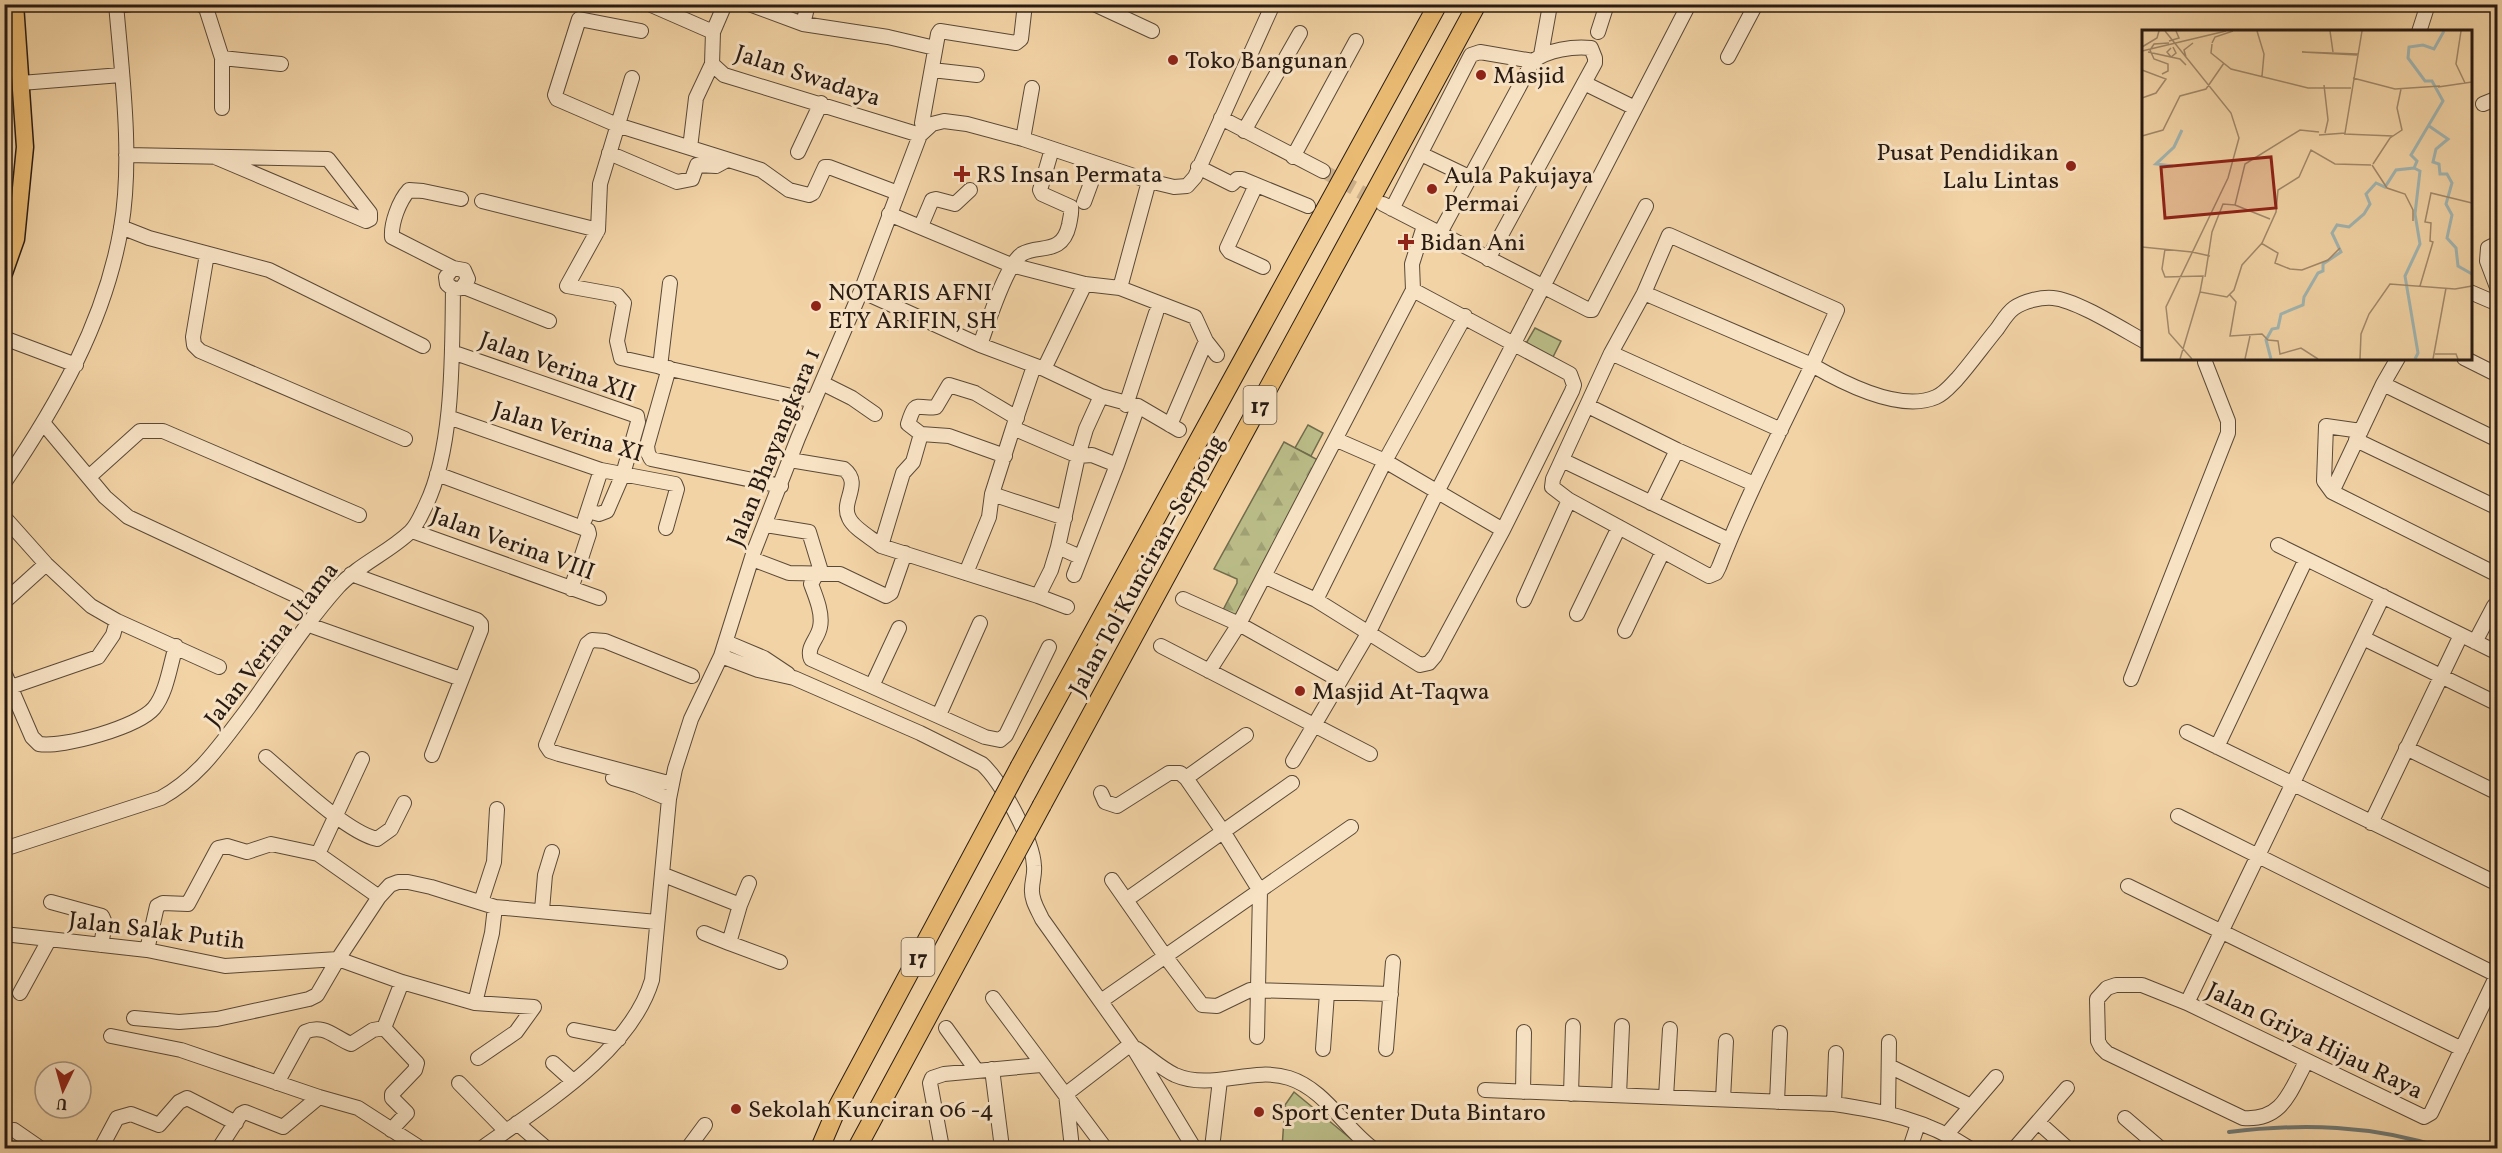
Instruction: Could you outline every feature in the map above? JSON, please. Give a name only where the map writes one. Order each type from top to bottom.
[{"type":"highway","name":"Jalan Tol Kunciran–Serpong","points":[[820,1149],[838,1106],[1020,766],[1438,4]]},
{"type":"highway","name":"Jalan Tol Kunciran–Serpong","points":[[857,1149],[870,1121],[1477,4]]},
{"type":"main road","points":[[4,273],[16,239],[25,147],[15,4]]},
{"type":"street","points":[[4,483],[44,423],[76,365],[102,301],[122,227],[126,155],[116,5],[131,4]]},
{"type":"street","points":[[200,4],[206,8],[222,58],[222,108]]},
{"type":"street","points":[[582,4],[555,95],[557,99],[617,125],[761,170],[789,190],[808,195],[813,193],[825,167],[829,167],[898,194]]},
{"type":"street","name":"Jalan Swadaya","points":[[650,4],[713,32],[712,64],[724,75],[923,132]]},
{"type":"street","points":[[713,32],[725,4]]},
{"type":"street","points":[[749,4],[803,24],[888,37],[935,48],[940,31],[1019,41],[1025,4]]},
{"type":"street","points":[[803,24],[808,4]]},
{"type":"street","points":[[1094,4],[1152,31]]},
{"type":"street","points":[[923,132],[932,124],[944,122],[967,124],[1023,139],[1149,181],[1174,187],[1186,186],[1195,177],[1273,4]]},
{"type":"street","points":[[1598,32],[1607,4]]},
{"type":"street","points":[[1293,761],[1369,632],[1437,492],[1689,4]]},
{"type":"street","points":[[1728,57],[1756,4]]},
{"type":"street","points":[[2420,30],[2428,4]]},
{"type":"street","points":[[1440,232],[1537,58],[1550,5]]},
{"type":"street","points":[[579,19],[641,31]]},
{"type":"street","points":[[1244,131],[1300,33]]},
{"type":"street","points":[[1293,157],[1356,41]]},
{"type":"street","points":[[1488,259],[1595,63],[1591,48],[1581,47],[1537,58],[1480,52],[1471,55],[1421,154],[1387,207],[1440,232],[1488,259],[1543,286],[1583,309],[1592,310],[1646,206]]},
{"type":"street","name":"Jalan Bhayangkara 1","points":[[482,1149],[573,1081],[619,1039],[647,996],[652,980],[672,784],[695,710],[721,656],[752,560],[790,460],[861,291],[889,214],[923,132],[922,123],[935,48]]},
{"type":"street","points":[[222,58],[281,64]]},
{"type":"street","points":[[690,148],[696,98],[712,64]]},
{"type":"street","points":[[932,70],[977,75]]},
{"type":"street","points":[[21,83],[121,75]]},
{"type":"street","points":[[632,78],[600,184],[598,230],[567,286],[617,295],[624,303],[617,341],[621,358],[814,401]]},
{"type":"street","points":[[1584,83],[1635,108]]},
{"type":"street","points":[[1023,139],[1032,88]]},
{"type":"street","points":[[2483,104],[2498,98]]},
{"type":"street","points":[[798,152],[821,103]]},
{"type":"street","points":[[1221,118],[1323,171]]},
{"type":"street","points":[[980,345],[1011,265],[1023,254],[1058,244],[1068,230],[1071,207],[1042,194],[1040,190],[1052,149]]},
{"type":"street","points":[[609,153],[677,182],[692,178],[697,165],[716,166],[727,160]]},
{"type":"street","points":[[1421,154],[1470,177]]},
{"type":"street","points":[[126,155],[328,159],[370,213],[370,219],[366,221],[215,157]]},
{"type":"street","points":[[1084,202],[1098,164]]},
{"type":"street","points":[[1198,167],[1232,184],[1237,179],[1242,179],[1308,206]]},
{"type":"street","points":[[1120,288],[1149,181]]},
{"type":"street","points":[[1256,185],[1227,248],[1230,252],[1263,267]]},
{"type":"street","name":"Jalan Verina Utama","points":[[4,849],[161,798],[181,787],[209,760],[309,625],[351,574],[412,531],[427,503],[437,474],[448,417],[459,288],[447,284],[449,265],[392,237],[392,230],[403,196],[409,190],[423,190],[461,199]]},
{"type":"street","points":[[921,226],[932,200],[955,204],[970,190]]},
{"type":"street","points":[[482,201],[598,230]]},
{"type":"street","points":[[889,214],[1011,265],[1085,284],[1120,288],[1195,317],[1206,341],[1217,355]]},
{"type":"street","points":[[1209,671],[1239,624],[1337,440],[1413,290],[1412,264],[1424,226]]},
{"type":"street","points":[[122,227],[207,254],[269,270],[423,346]]},
{"type":"street","points":[[1669,235],[1837,310],[1754,483],[1716,573],[1709,576],[1569,500],[1552,487],[1553,479],[1611,353],[1644,293],[1669,235]]},
{"type":"street","points":[[2498,243],[2488,248],[2486,257],[2498,290]]},
{"type":"street","points":[[207,254],[193,337],[194,345],[200,351],[405,439]]},
{"type":"street","points":[[670,283],[664,368],[648,446],[651,459],[781,486]]},
{"type":"street","points":[[966,573],[989,517],[992,494],[1015,423],[1039,368],[1085,284]]},
{"type":"street","points":[[459,288],[549,321]]},
{"type":"street","points":[[1264,576],[1316,600],[1420,664],[1430,663],[1436,656],[1503,530],[1574,385],[1570,374],[1413,290]]},
{"type":"street","points":[[861,291],[980,345],[1101,396],[1132,406],[1174,427],[1206,341]]},
{"type":"street","points":[[1644,293],[1883,397],[1918,401],[1935,398],[1945,392],[2012,309],[2039,299],[2064,300],[2142,340]]},
{"type":"street","points":[[2472,293],[2498,304]]},
{"type":"street","points":[[1074,575],[1117,465],[1156,313]]},
{"type":"street","points":[[1316,600],[1385,461],[1465,316]]},
{"type":"street","points":[[4,338],[76,365]]},
{"type":"street","name":"Jalan Verina XII","points":[[452,352],[636,415],[638,422],[623,474],[607,511],[599,514],[588,511]]},
{"type":"street","points":[[1611,353],[1781,430]]},
{"type":"street","points":[[2131,679],[2228,433],[2226,413],[2201,360]]},
{"type":"street","points":[[2332,492],[2396,360]]},
{"type":"street","points":[[2468,360],[2498,375]]},
{"type":"street","points":[[822,383],[852,398],[875,414]]},
{"type":"street","points":[[2383,384],[2498,440]]},
{"type":"street","points":[[1005,456],[948,436],[921,434],[908,424],[914,408],[918,405],[936,407],[949,385],[975,393],[1015,423],[1078,456],[1092,455],[1117,465]]},
{"type":"street","points":[[1038,596],[1051,570],[1078,456],[1086,429],[1101,396]]},
{"type":"street","points":[[1588,406],[1677,450],[1754,483]]},
{"type":"street","name":"Jalan Verina XI","points":[[448,417],[601,470],[676,486],[666,528]]},
{"type":"street","points":[[44,423],[105,497],[128,518],[297,596]]},
{"type":"street","points":[[2498,508],[2359,436],[2330,424],[2325,428],[2324,481],[2332,492],[2498,575]]},
{"type":"street","points":[[90,476],[140,431],[163,430],[359,515]]},
{"type":"street","points":[[881,546],[903,473],[913,462],[921,434]]},
{"type":"street","points":[[1337,440],[1385,461],[1503,530]]},
{"type":"street","points":[[1652,503],[1677,450]]},
{"type":"street","points":[[790,460],[844,469],[850,474],[852,479],[847,512],[849,520],[881,546],[1067,607]]},
{"type":"street","points":[[1562,460],[1729,540]]},
{"type":"street","points":[[571,589],[586,530],[588,511],[601,470]]},
{"type":"street","points":[[437,474],[586,530]]},
{"type":"street","points":[[992,494],[1065,518]]},
{"type":"street","points":[[1524,600],[1569,500]]},
{"type":"street","points":[[4,517],[46,564],[91,606],[117,621],[219,667]]},
{"type":"street","points":[[766,525],[809,532],[820,568],[811,584],[819,606],[820,627],[809,656],[811,659],[985,737],[1000,740],[1006,735],[1049,647]]},
{"type":"street","points":[[1576,614],[1619,528]]},
{"type":"street","name":"Jalan Verina VIII","points":[[412,531],[599,598]]},
{"type":"street","points":[[2278,545],[2498,653]]},
{"type":"street","points":[[1058,547],[1078,556]]},
{"type":"street","points":[[1625,631],[1663,551]]},
{"type":"street","points":[[752,560],[789,573],[840,574],[888,596],[905,553]]},
{"type":"street","points":[[2217,747],[2306,559]]},
{"type":"street","points":[[4,602],[46,564]]},
{"type":"street","points":[[351,574],[477,620],[481,624],[481,630],[432,755]]},
{"type":"street","points":[[2187,1004],[2256,855],[2383,596]]},
{"type":"street","points":[[1183,599],[1239,624],[1339,680]]},
{"type":"street","points":[[2475,642],[2494,606]]},
{"type":"street","points":[[11,687],[98,657],[113,635],[117,621]]},
{"type":"street","points":[[939,715],[980,623]]},
{"type":"street","points":[[309,625],[461,679]]},
{"type":"street","points":[[872,686],[899,628]]},
{"type":"street","points":[[2371,823],[2461,635]]},
{"type":"street","points":[[2363,638],[2498,704]]},
{"type":"street","points":[[672,784],[550,751],[546,745],[587,644],[592,640],[605,641],[692,675]]},
{"type":"street","points":[[726,642],[764,658],[794,678],[982,764],[991,773],[1012,808],[1032,854],[1034,866],[1032,898],[1039,913],[1131,1044],[1194,1149]]},
{"type":"street","points":[[4,672],[32,737],[39,744],[62,744],[127,724],[153,710],[160,699],[176,646]]},
{"type":"street","points":[[1161,646],[1370,754]]},
{"type":"street","points":[[721,656],[758,670],[794,678]]},
{"type":"street","points":[[2187,732],[2498,884]]},
{"type":"street","points":[[1186,778],[1246,735]]},
{"type":"street","points":[[2406,748],[2498,793]]},
{"type":"street","points":[[266,757],[337,816],[368,837],[377,839],[391,830],[404,803]]},
{"type":"street","points":[[318,854],[362,759]]},
{"type":"street","points":[[1101,793],[1105,802],[1117,806],[1169,773],[1180,773],[1186,778],[1224,833],[1260,891],[1257,1037]]},
{"type":"street","points":[[613,778],[636,784],[669,799]]},
{"type":"street","points":[[1126,900],[1292,783]]},
{"type":"street","points":[[481,902],[494,862],[497,809]]},
{"type":"street","points":[[2128,886],[2462,1049],[2497,974],[2178,816]]},
{"type":"street","points":[[1101,1000],[1351,827]]},
{"type":"street","points":[[147,951],[157,906],[163,903],[188,904],[218,848],[227,846],[247,852],[271,844],[318,854],[379,897]]},
{"type":"street","points":[[542,910],[545,875],[552,852]]},
{"type":"street","points":[[664,875],[740,905]]},
{"type":"street","points":[[1112,880],[1202,1005],[1216,1006],[1242,992],[1259,991],[1390,994]]},
{"type":"street","points":[[134,1018],[179,1022],[216,1019],[309,999],[317,995],[379,897],[390,885],[398,882],[408,882],[495,907],[657,922]]},
{"type":"street","points":[[729,943],[749,883]]},
{"type":"street","points":[[51,902],[102,916],[105,923],[101,945]]},
{"type":"street","points":[[475,1003],[492,933],[495,907]]},
{"type":"street","points":[[704,933],[780,962]]},
{"type":"street","name":"Jalan Salak Putih","points":[[4,934],[147,951],[225,966],[338,959]]},
{"type":"street","points":[[20,993],[49,940]]},
{"type":"street","points":[[338,959],[402,982],[475,1003],[534,1007],[516,1032],[478,1058]]},
{"type":"street","points":[[1386,1049],[1393,962]]},
{"type":"street","points":[[384,1028],[402,982]]},
{"type":"street","name":"Jalan Griya Hijau Raya","points":[[2306,1062],[2284,1104],[2271,1115],[2253,1119],[2243,1118],[2107,1053],[2098,1041],[2095,1007],[2097,999],[2107,988],[2116,985],[2142,985],[2187,1004],[2424,1117],[2431,1113],[2462,1049]]},
{"type":"street","points":[[1323,1049],[1327,993]]},
{"type":"street","points":[[993,998],[1105,1149]]},
{"type":"street","points":[[1570,1094],[1573,1026]]},
{"type":"street","points":[[1619,1095],[1622,1026]]},
{"type":"street","points":[[277,1083],[305,1032],[313,1028],[324,1029],[351,1044],[373,1030],[384,1028]]},
{"type":"street","points":[[384,1028],[417,1063],[415,1070],[392,1094],[392,1098],[407,1114],[391,1130]]},
{"type":"street","points":[[946,1028],[976,1071]]},
{"type":"street","points":[[1666,1097],[1670,1029]]},
{"type":"street","points":[[574,1030],[619,1039]]},
{"type":"street","points":[[1523,1092],[1524,1032]]},
{"type":"street","points":[[1778,1102],[1780,1033]]},
{"type":"street","points":[[111,1036],[181,1050],[358,1108],[420,1149]]},
{"type":"street","points":[[1723,1099],[1726,1041]]},
{"type":"street","points":[[1888,1112],[1889,1042]]},
{"type":"street","points":[[1131,1044],[1174,1075],[1203,1081],[1262,1076],[1287,1077],[1306,1086],[1372,1149]]},
{"type":"street","points":[[1066,1094],[1131,1044]]},
{"type":"street","points":[[1834,1104],[1836,1053]]},
{"type":"street","points":[[553,1063],[573,1081]]},
{"type":"street","points":[[942,1149],[931,1080],[944,1074],[1041,1065]]},
{"type":"street","points":[[1889,1066],[1971,1106]]},
{"type":"street","points":[[992,1069],[1002,1149]]},
{"type":"street","points":[[1947,1134],[1996,1077]]},
{"type":"street","points":[[1212,1149],[1220,1080]]},
{"type":"street","points":[[459,1083],[511,1127],[546,1149]]},
{"type":"street","points":[[2015,1149],[2067,1088]]},
{"type":"street","points":[[1485,1090],[1834,1104],[1888,1112],[1947,1134],[1969,1149]]},
{"type":"street","points":[[1066,1094],[1072,1149]]},
{"type":"street","points":[[219,1149],[241,1114],[245,1112],[283,1127],[319,1097]]},
{"type":"street","points":[[107,1147],[117,1118],[131,1114],[159,1125],[179,1102],[187,1098],[236,1123]]},
{"type":"street","points":[[2125,1118],[2160,1149]]},
{"type":"street","points":[[2038,1122],[2067,1149]]},
{"type":"street","points":[[1910,1149],[1918,1124]]},
{"type":"street","points":[[688,1149],[705,1125]]},
{"type":"street","points":[[14,1130],[40,1149]]},
{"type":"green space","points":[[1535,328],[1561,341],[1552,359],[1525,345]]},
{"type":"green space","points":[[1308,425],[1323,433],[1311,456],[1295,448]]},
{"type":"green space","points":[[1284,442],[1318,460],[1238,619],[1222,612],[1237,579],[1214,569]]},
{"type":"green space","points":[[1294,1092],[1362,1148],[1282,1148],[1285,1105]]},
{"type":"waterway","points":[[2229,1132],[2284,1127],[2364,1130],[2416,1140],[2443,1148]]},
{"type":"tunnel","points":[[1323,171],[1379,202]]},
{"type":"place","name":"Toko Bangunan","points":[[1173,60]]},
{"type":"place","name":"Masjid","points":[[1481,75]]},
{"type":"place","name":"Pusat Pendidikan Lalu Lintas","points":[[2071,166]]},
{"type":"place","name":"RS Insan Permata","points":[[962,174]]},
{"type":"place","name":"Aula Pakujaya Permai","points":[[1432,189]]},
{"type":"place","name":"Bidan Ani","points":[[1406,242]]},
{"type":"place","name":"NOTARIS AFNI ETY ARIFIN, SH","points":[[816,306]]},
{"type":"place","name":"Masjid At-Taqwa","points":[[1300,691]]},
{"type":"place","name":"Sekolah Kunciran 06 -4","points":[[736,1109]]},
{"type":"place","name":"Sport Center Duta Bintaro","points":[[1259,1112]]}]
